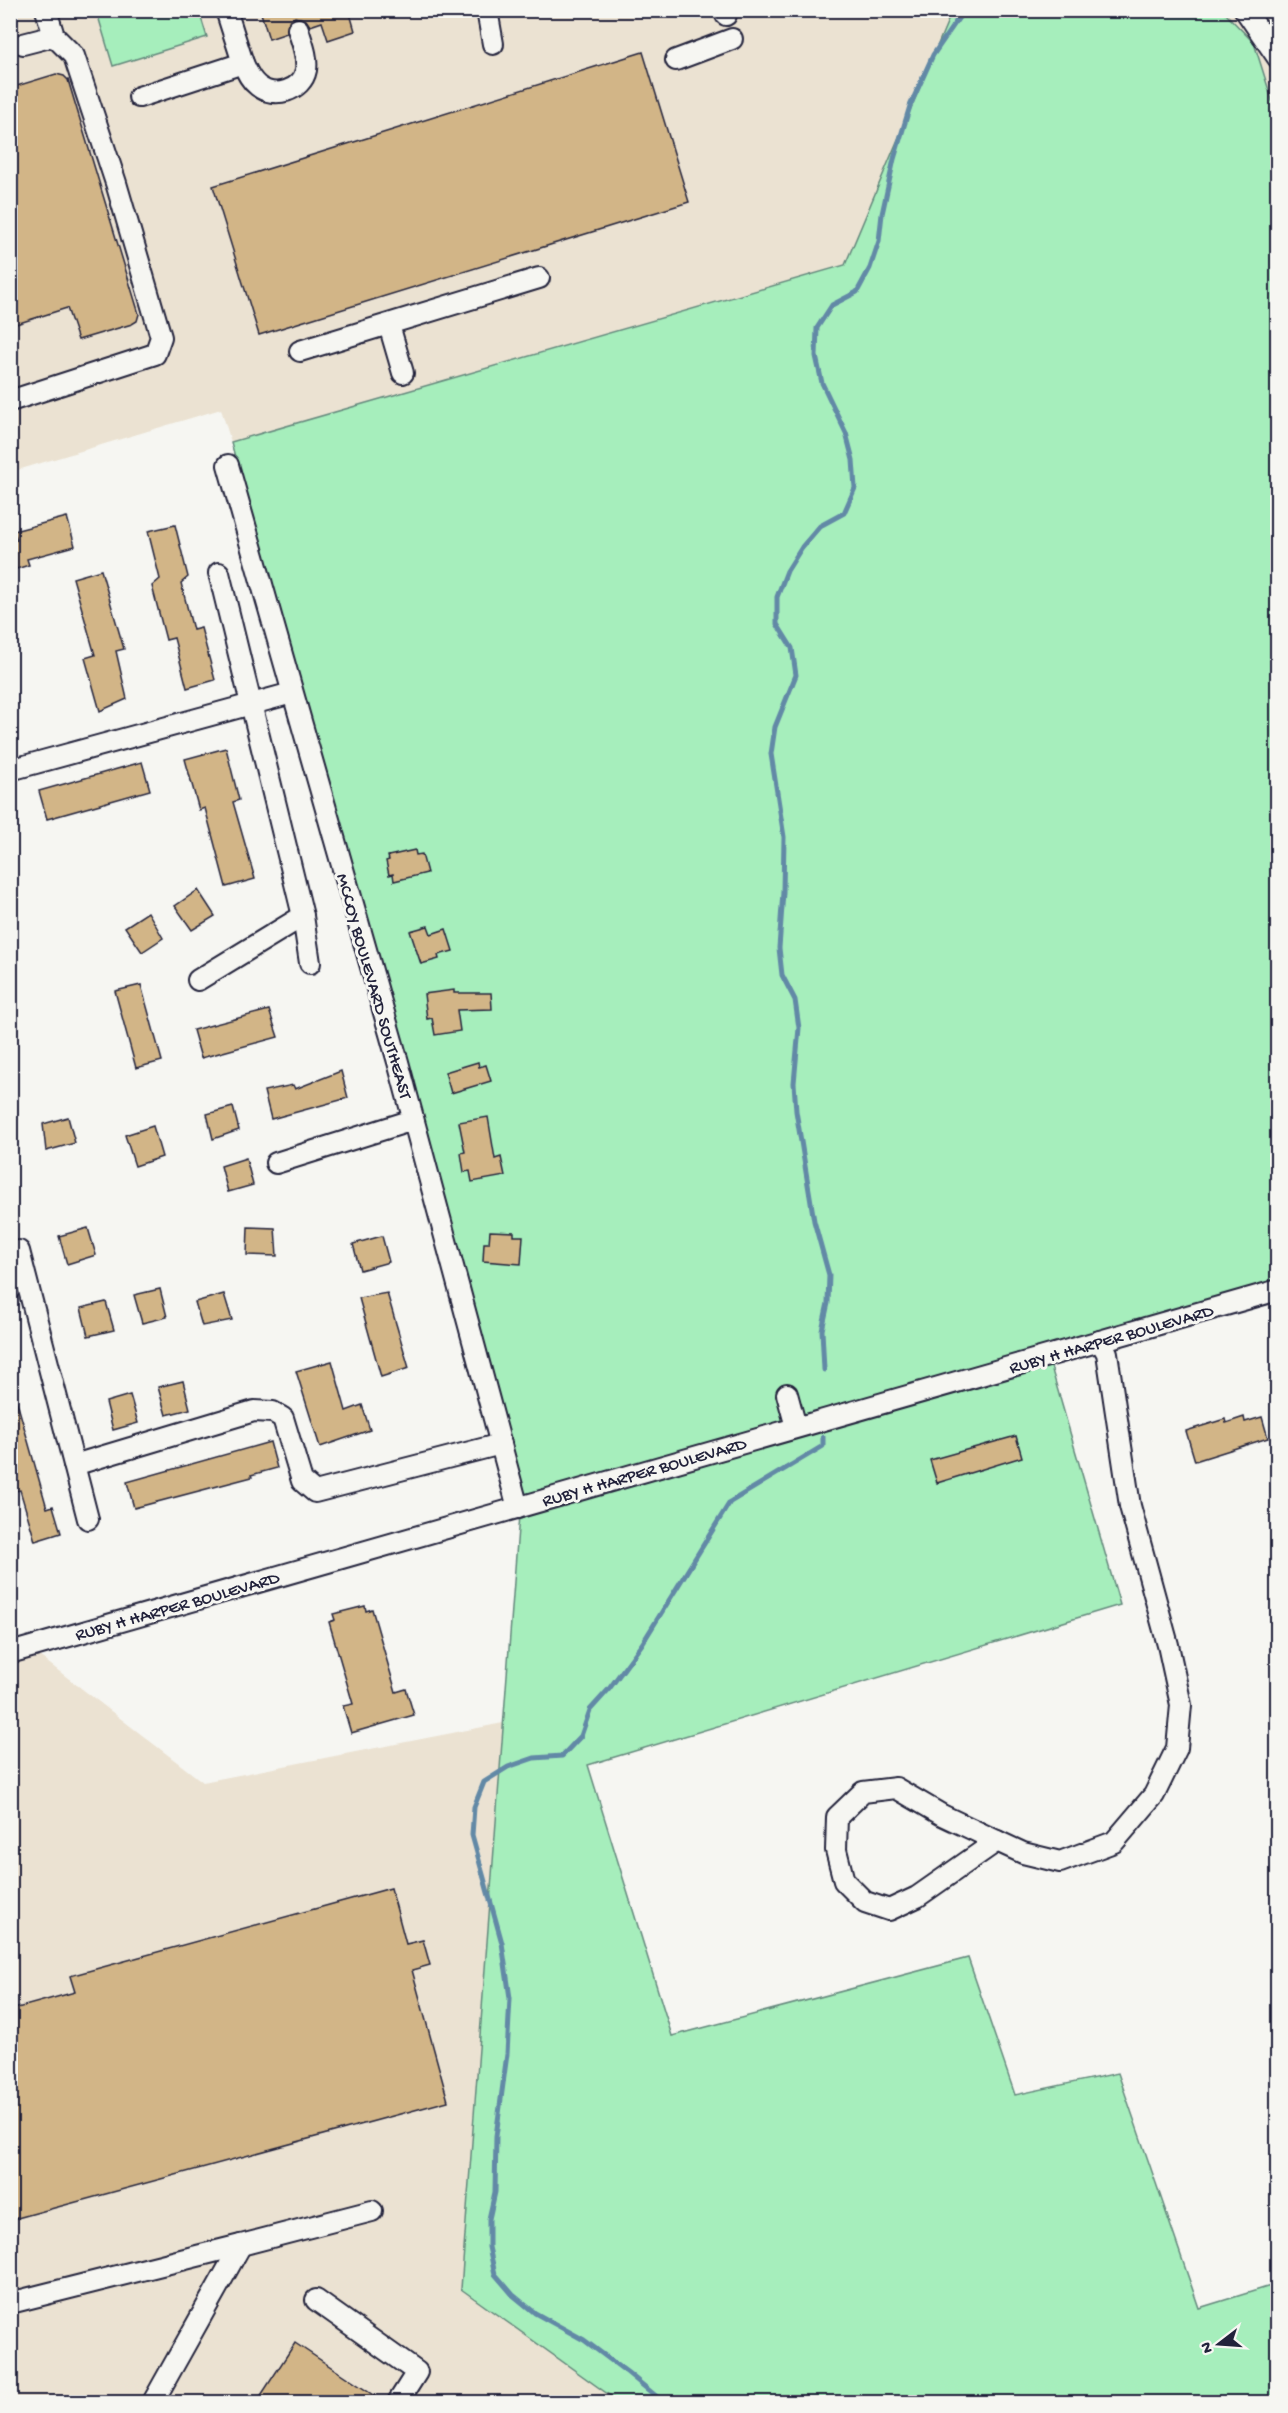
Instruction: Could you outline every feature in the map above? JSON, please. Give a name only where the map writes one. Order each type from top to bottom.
[{"type":"street","points":[[10,401],[155,354],[161,337],[116,183],[74,56],[54,36],[46,10]]},
{"type":"street","points":[[226,10],[249,77],[259,88],[271,93],[281,93],[302,82],[306,72],[306,58],[298,29]]},
{"type":"street","points":[[487,10],[493,44]]},
{"type":"street","points":[[1245,10],[1278,58]]},
{"type":"street","points":[[23,44],[54,36]]},
{"type":"street","points":[[676,60],[732,39]]},
{"type":"street","points":[[139,97],[243,63]]},
{"type":"street","points":[[300,351],[539,278]]},
{"type":"street","points":[[389,325],[403,373]]},
{"type":"street","name":"MCCOY BOULEVARD SOUTHEAST","points":[[228,465],[413,1120],[518,1508]]},
{"type":"street","points":[[219,573],[303,916],[310,963]]},
{"type":"street","points":[[10,770],[292,693]]},
{"type":"street","points":[[198,980],[303,916]]},
{"type":"street","points":[[276,1163],[413,1120]]},
{"type":"street","points":[[19,1251],[88,1520]]},
{"type":"street","name":"RUBY H HARPER BOULEVARD","points":[[10,1653],[1278,1290]]},
{"type":"street","points":[[997,1841],[918,1896],[889,1910],[864,1902],[844,1881],[836,1850],[837,1817],[863,1792],[896,1788],[942,1815],[1023,1853],[1060,1862],[1114,1842],[1154,1794],[1177,1748],[1181,1705],[1168,1646],[1130,1506],[1107,1353],[1100,1341]]},
{"type":"street","points":[[787,1394],[796,1427]]},
{"type":"street","points":[[74,1465],[254,1411],[273,1412],[282,1418],[302,1481],[315,1492],[501,1444]]},
{"type":"street","points":[[10,2302],[372,2211]]},
{"type":"street","points":[[153,2403],[242,2244]]},
{"type":"street","points":[[316,2300],[417,2372],[398,2403]]},
{"type":"shaded area","points":[[11,11],[952,11],[845,265],[231,442],[221,409],[11,472]]},
{"type":"shaded area","points":[[1223,11],[1277,11],[1277,119],[1254,43]]},
{"type":"shaded area","points":[[25,1645],[203,1782],[503,1723],[461,2288],[619,2402],[11,2402],[11,1650]]},
{"type":"green space","points":[[116,11],[199,11],[207,37],[113,66],[98,16]]},
{"type":"green space","points":[[952,11],[1223,11],[1254,43],[1278,119],[1277,1290],[1047,1353],[1120,1605],[588,1765],[672,2036],[968,1958],[1015,2095],[1118,2073],[1199,2308],[1277,2284],[1277,2402],[619,2402],[461,2289],[519,1515],[359,930],[231,442],[845,265]]},
{"type":"building","points":[[260,10],[349,10],[355,31],[328,40],[322,22],[310,26],[306,20],[295,17],[289,21],[287,33],[269,39]]},
{"type":"building","points":[[643,52],[689,202],[259,335],[213,186]]},
{"type":"building","points":[[56,74],[68,80],[139,314],[137,321],[132,324],[78,340],[67,308],[10,326],[10,88]]},
{"type":"building","points":[[67,517],[75,546],[27,559],[29,565],[10,571],[10,542],[17,540],[14,531]]},
{"type":"building","points":[[175,525],[188,577],[181,583],[193,630],[201,628],[215,680],[187,688],[174,638],[166,640],[152,586],[160,579],[148,531]]},
{"type":"building","points":[[101,570],[124,649],[116,651],[127,699],[100,711],[85,658],[95,655],[73,578]]},
{"type":"building","points":[[226,748],[239,800],[233,802],[255,879],[226,887],[205,808],[199,810],[185,759]]},
{"type":"building","points":[[142,762],[150,790],[47,819],[39,791]]},
{"type":"building","points":[[415,850],[416,855],[422,854],[427,873],[394,881],[393,874],[389,875],[386,861],[389,860],[388,856]]},
{"type":"building","points":[[198,890],[215,916],[192,930],[175,906]]},
{"type":"building","points":[[148,912],[163,938],[142,952],[125,927]]},
{"type":"building","points":[[428,926],[431,934],[446,929],[453,951],[438,955],[439,959],[421,964],[410,931]]},
{"type":"building","points":[[141,985],[162,1061],[136,1068],[115,991]]},
{"type":"building","points":[[454,990],[454,993],[491,993],[492,1009],[457,1010],[460,1031],[435,1035],[432,1018],[427,1019],[424,994]]},
{"type":"building","points":[[269,1010],[278,1037],[201,1058],[193,1030]]},
{"type":"building","points":[[478,1062],[479,1067],[486,1065],[491,1081],[451,1093],[445,1072]]},
{"type":"building","points":[[341,1071],[348,1098],[271,1119],[264,1091],[293,1085],[295,1089]]},
{"type":"building","points":[[233,1107],[239,1130],[213,1139],[207,1114]]},
{"type":"building","points":[[68,1117],[75,1143],[46,1151],[43,1124]]},
{"type":"building","points":[[488,1117],[495,1159],[501,1157],[505,1176],[472,1182],[470,1171],[464,1172],[461,1153],[465,1152],[459,1122]]},
{"type":"building","points":[[153,1126],[162,1157],[135,1166],[125,1135]]},
{"type":"building","points":[[246,1158],[253,1185],[228,1192],[221,1166]]},
{"type":"building","points":[[248,1227],[275,1228],[277,1256],[247,1255]]},
{"type":"building","points":[[88,1228],[96,1255],[67,1264],[59,1236]]},
{"type":"building","points":[[490,1231],[514,1232],[514,1236],[523,1236],[521,1264],[483,1261],[484,1243],[489,1243]]},
{"type":"building","points":[[382,1236],[389,1262],[360,1270],[353,1244]]},
{"type":"building","points":[[160,1289],[167,1317],[142,1323],[134,1295]]},
{"type":"building","points":[[387,1293],[409,1368],[381,1377],[359,1298]]},
{"type":"building","points":[[224,1294],[232,1320],[202,1326],[195,1302]]},
{"type":"building","points":[[106,1302],[114,1330],[88,1336],[81,1308]]},
{"type":"building","points":[[332,1361],[346,1411],[362,1405],[370,1430],[320,1447],[296,1371]]},
{"type":"building","points":[[183,1381],[190,1409],[166,1415],[158,1387]]},
{"type":"building","points":[[10,1395],[15,1395],[47,1508],[53,1506],[61,1533],[35,1541],[20,1490],[10,1492]]},
{"type":"building","points":[[130,1395],[138,1423],[113,1430],[106,1402]]},
{"type":"building","points":[[1244,1417],[1245,1422],[1262,1417],[1268,1438],[1195,1461],[1186,1431],[1225,1419],[1226,1423]]},
{"type":"building","points":[[1016,1436],[1022,1457],[937,1483],[930,1460]]},
{"type":"building","points":[[270,1442],[277,1468],[251,1475],[252,1477],[134,1508],[127,1482]]},
{"type":"building","points":[[365,1606],[366,1611],[372,1609],[396,1692],[406,1689],[414,1715],[351,1733],[343,1706],[353,1704],[329,1622],[335,1620],[333,1614]]},
{"type":"building","points":[[391,1888],[406,1944],[423,1940],[430,1965],[412,1970],[448,2101],[10,2220],[10,2010],[75,1992],[70,1976]]},
{"type":"building","points":[[295,2343],[385,2403],[256,2403]]},
{"type":"waterway","points":[[824,1370],[822,1330],[828,1303],[829,1275],[814,1221],[796,1111],[794,1083],[799,1028],[795,1000],[782,975],[779,948],[784,837],[771,754],[775,727],[796,675],[792,648],[777,624],[777,597],[787,571],[802,547],[820,526],[844,513],[855,488],[853,460],[846,433],[822,383],[816,356],[817,328],[832,305],[857,292],[870,268],[879,241],[882,214],[894,159],[910,106],[933,55],[964,10]]},
{"type":"waterway","points":[[663,2402],[584,2340],[535,2313],[513,2295],[495,2274],[489,2247],[489,2219],[495,2192],[496,2136],[507,2054],[510,1998],[502,1943],[472,1835],[474,1807],[484,1782],[508,1767],[534,1758],[562,1756],[581,1736],[590,1710],[609,1689],[642,1644],[730,1502],[823,1446],[823,1437]]}]
